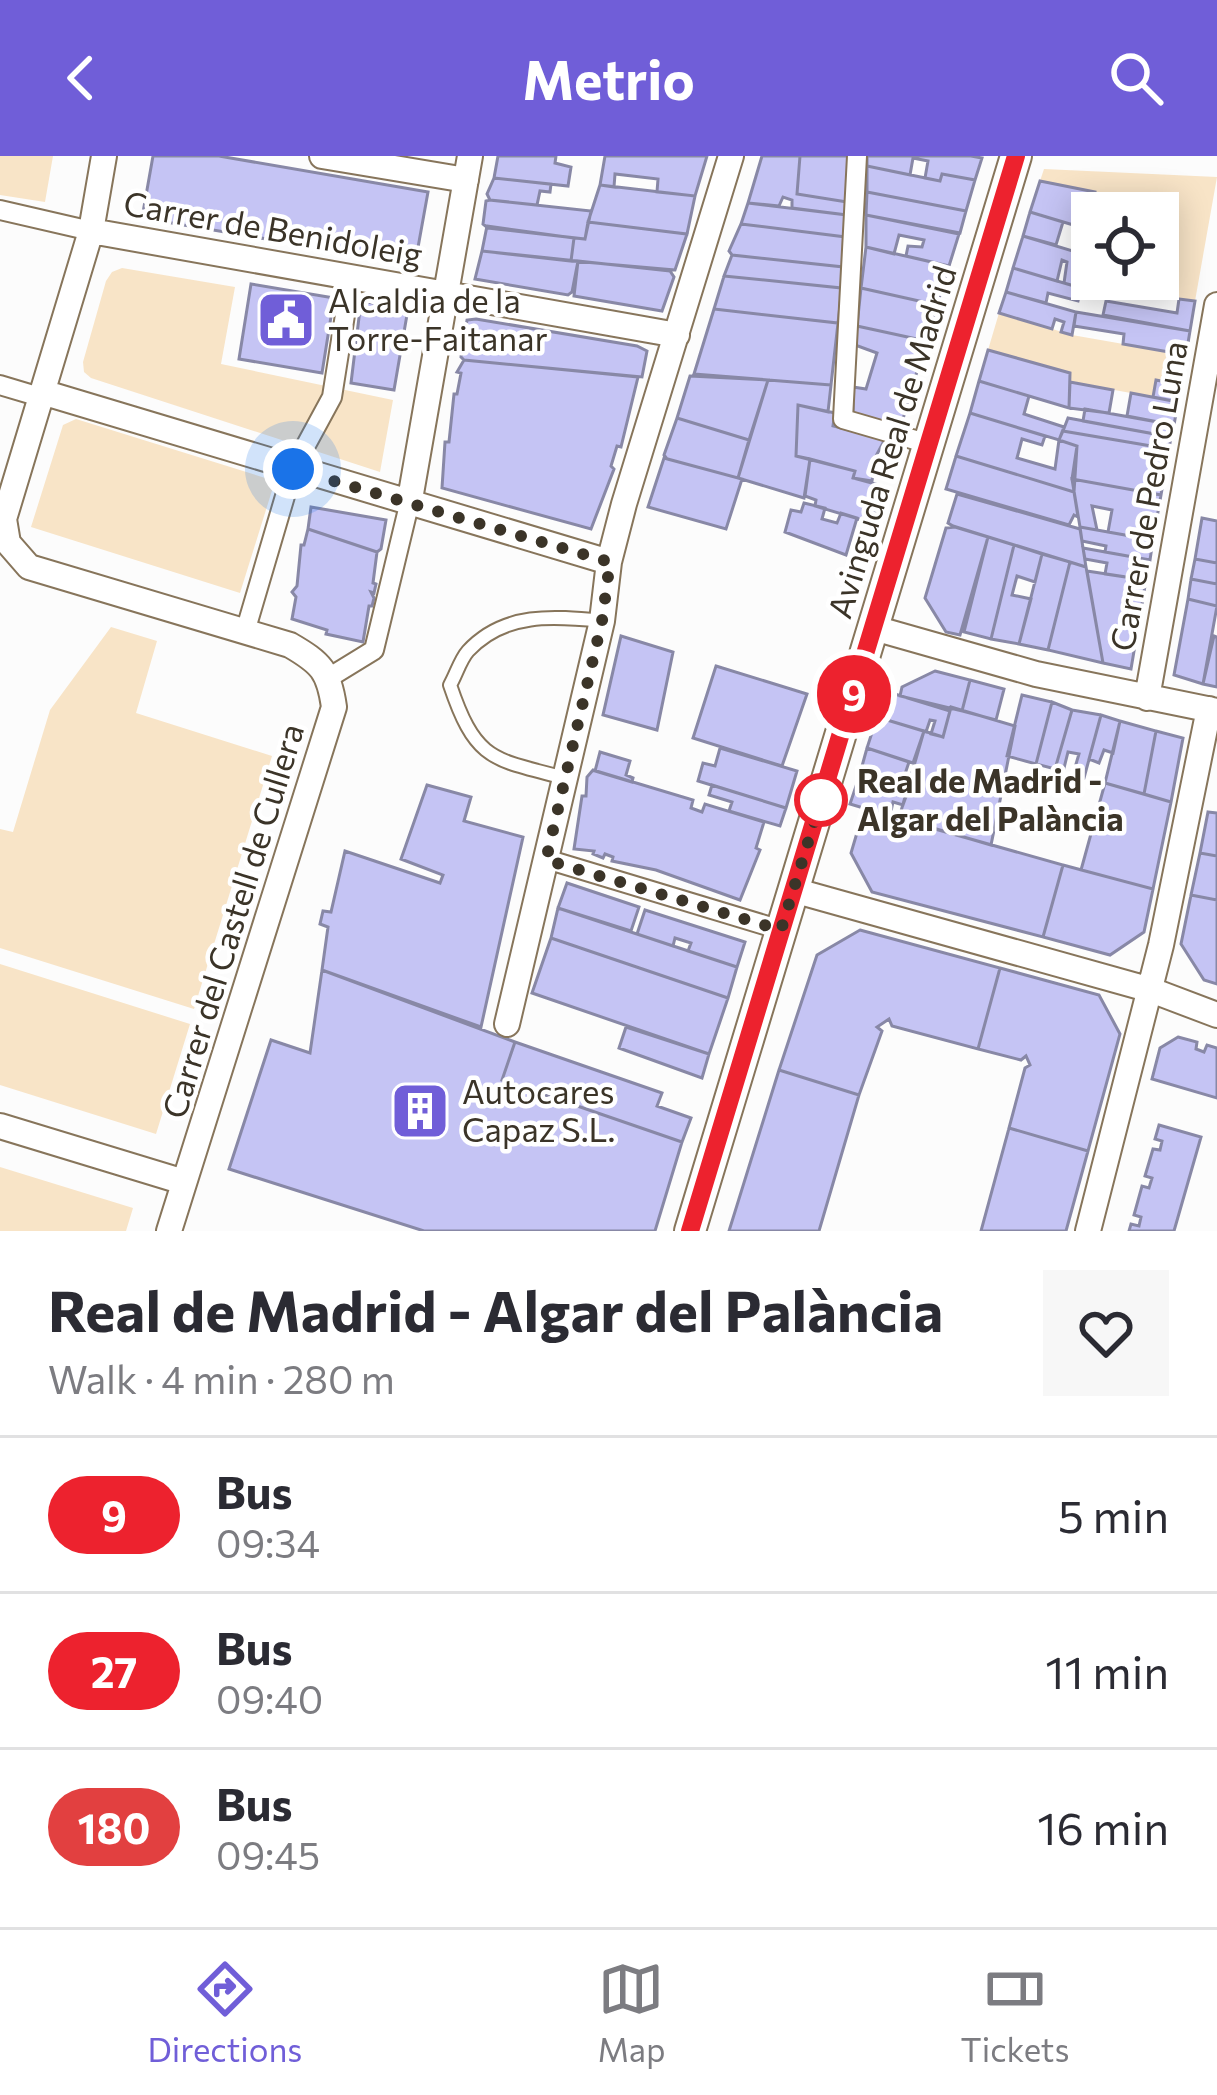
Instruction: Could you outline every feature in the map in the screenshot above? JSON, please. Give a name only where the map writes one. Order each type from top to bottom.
[{"type":"street","points":[[104,156],[91,231],[4,518],[8,542],[29,567],[290,645],[310,656],[330,677],[374,650],[409,505],[468,168],[336,157]]},
{"type":"street","points":[[507,1024],[602,621],[610,562],[731,156]]},
{"type":"street","points":[[857,156],[843,419],[929,444]]},
{"type":"street","name":"Avinguda Real de Madrid","points":[[690,1231],[1016,156]]},
{"type":"street","name":"Carrer de Benidoleig","points":[[0,210],[91,231],[676,335]]},
{"type":"street","points":[[245,632],[293,469],[332,397],[350,277]]},
{"type":"street","name":"Carrer de Pedro Luna","points":[[1147,698],[1217,305]]},
{"type":"street","points":[[0,385],[610,562]]},
{"type":"street","points":[[874,628],[1036,674],[1213,710],[1151,989],[1088,1231]]},
{"type":"street","name":"Carrer del Castell de Cullera","points":[[169,1231],[334,707],[330,677]]},
{"type":"street","points":[[546,860],[781,930]]},
{"type":"street","points":[[793,890],[1151,989],[1217,1015]]},
{"type":"street","points":[[0,1126],[184,1182]]},
{"type":"lane","points":[[565,778],[492,758],[463,721],[451,685],[467,652],[507,623],[552,615],[602,621]]},
{"type":"shaded area","points":[[0,156],[53,156],[45,202],[0,195]]},
{"type":"shaded area","points":[[1044,169],[1217,177],[1195,301],[1179,298],[1179,192],[1095,192],[1040,181]]},
{"type":"shaded area","points":[[122,268],[235,287],[221,364],[393,400],[380,472],[91,378],[83,362],[106,281]]},
{"type":"shaded area","points":[[999,313],[1072,335],[1186,355],[1181,385],[1157,380],[1153,397],[1070,382],[1069,372],[988,350]]},
{"type":"shaded area","points":[[76,419],[275,481],[240,593],[31,527],[63,425]]},
{"type":"shaded area","points":[[111,627],[157,641],[136,713],[272,756],[194,1009],[0,948],[0,829],[13,832],[50,710]]},
{"type":"shaded area","points":[[0,964],[190,1024],[156,1134],[0,1085]]},
{"type":"shaded area","points":[[0,1167],[133,1208],[126,1231],[0,1231]]},
{"type":"building","points":[[153,156],[219,156],[428,192],[415,264],[142,218]]},
{"type":"building","points":[[498,156],[556,156],[555,163],[571,167],[568,186],[494,178]]},
{"type":"building","points":[[605,156],[707,156],[695,196],[657,192],[658,179],[615,174],[614,187],[600,185]]},
{"type":"building","points":[[762,156],[800,156],[797,194],[847,202],[847,215],[792,208],[792,200],[783,197],[779,206],[748,203]]},
{"type":"building","points":[[800,156],[848,156],[847,202],[797,194]]},
{"type":"building","points":[[867,156],[982,158],[975,180],[942,174],[940,181],[925,178],[928,161],[913,158],[910,175],[867,166]]},
{"type":"building","points":[[867,166],[940,181],[942,174],[975,180],[966,211],[867,192]]},
{"type":"building","points":[[494,178],[551,184],[550,192],[540,191],[537,205],[490,200],[487,194]]},
{"type":"building","points":[[1040,181],[1095,192],[1071,192],[1071,224],[1030,212]]},
{"type":"building","points":[[600,185],[695,196],[687,234],[588,222]]},
{"type":"building","points":[[867,192],[966,211],[960,233],[866,215]]},
{"type":"building","points":[[490,200],[591,211],[585,239],[488,228],[483,224]]},
{"type":"building","points":[[748,203],[847,215],[846,237],[741,224]]},
{"type":"building","points":[[1030,212],[1063,222],[1056,245],[1023,236]]},
{"type":"building","points":[[866,215],[959,234],[949,266],[906,256],[908,246],[922,247],[924,240],[899,235],[894,254],[866,247]]},
{"type":"building","points":[[588,222],[687,234],[675,270],[571,261],[574,238],[585,239]]},
{"type":"building","points":[[741,224],[846,237],[844,267],[732,255],[729,251]]},
{"type":"building","points":[[487,226],[574,238],[571,261],[482,251]]},
{"type":"building","points":[[1023,236],[1071,250],[1071,285],[1064,283],[1067,262],[1062,260],[1057,281],[1013,268]]},
{"type":"building","points":[[866,247],[949,266],[937,305],[861,288]]},
{"type":"building","points":[[482,251],[578,261],[572,292],[475,279]]},
{"type":"building","points":[[732,255],[844,267],[842,288],[724,276]]},
{"type":"building","points":[[578,261],[670,271],[674,277],[662,311],[574,296]]},
{"type":"building","points":[[1013,268],[1071,285],[1071,299],[1048,293],[1046,303],[1006,292]]},
{"type":"building","points":[[724,276],[842,288],[838,323],[714,309]]},
{"type":"building","points":[[251,284],[334,298],[322,373],[239,359]]},
{"type":"building","points":[[861,288],[937,305],[926,341],[857,326]]},
{"type":"building","points":[[1006,292],[1076,312],[1072,335],[1061,332],[1064,322],[1055,319],[1052,329],[999,313]]},
{"type":"building","points":[[1179,299],[1195,301],[1190,331],[1103,315],[1106,301],[1177,313]]},
{"type":"building","points":[[361,301],[408,309],[394,390],[351,383]]},
{"type":"building","points":[[714,309],[838,323],[831,385],[694,374]]},
{"type":"building","points":[[1076,312],[1190,331],[1186,355],[1123,344],[1124,334],[1074,326]]},
{"type":"building","points":[[467,320],[637,346],[647,351],[642,377],[464,360]]},
{"type":"building","points":[[857,326],[926,341],[900,429],[853,418],[853,387],[866,389],[877,353],[855,345]]},
{"type":"building","points":[[988,350],[1070,373],[1069,408],[979,381]]},
{"type":"building","points":[[464,360],[638,377],[621,447],[617,446],[614,469],[591,529],[442,488],[445,442],[449,442],[461,373],[457,372]]},
{"type":"building","points":[[690,376],[768,380],[749,440],[677,418]]},
{"type":"building","points":[[768,380],[831,385],[828,412],[798,405],[796,456],[810,459],[804,498],[738,478]]},
{"type":"building","points":[[1156,380],[1181,385],[1178,402],[1153,397]]},
{"type":"building","points":[[979,381],[1029,396],[1024,414],[1064,427],[1059,440],[970,413]]},
{"type":"building","points":[[1070,382],[1113,390],[1109,413],[1069,408]]},
{"type":"building","points":[[1131,393],[1178,402],[1174,425],[1127,416]]},
{"type":"building","points":[[798,405],[835,413],[833,426],[884,441],[872,481],[853,478],[855,471],[796,456]]},
{"type":"building","points":[[1085,409],[1174,425],[1171,437],[1083,421]]},
{"type":"building","points":[[970,413],[1045,436],[1042,445],[1022,439],[1017,458],[1055,469],[1059,440],[1077,446],[1074,492],[956,456]]},
{"type":"building","points":[[677,418],[749,440],[738,478],[667,459],[664,455]]},
{"type":"building","points":[[1068,418],[1171,437],[1169,449],[1063,431]]},
{"type":"building","points":[[1063,431],[1169,449],[1161,495],[1072,479],[1077,446],[1059,440]]},
{"type":"building","points":[[956,456],[1074,492],[1078,517],[1074,515],[1069,525],[946,489]]},
{"type":"building","points":[[664,458],[742,479],[726,529],[648,507]]},
{"type":"building","points":[[810,459],[855,471],[853,478],[883,486],[872,523],[815,506],[816,500],[805,496]]},
{"type":"building","points":[[1072,479],[1161,495],[1153,540],[1108,532],[1112,510],[1092,506],[1097,530],[1080,527]]},
{"type":"building","points":[[957,494],[1080,529],[1086,567],[953,526],[948,523]]},
{"type":"building","points":[[804,503],[825,508],[822,519],[837,523],[841,513],[857,518],[846,555],[785,532],[791,510],[801,512]]},
{"type":"building","points":[[311,507],[386,520],[381,549],[377,552],[308,529]]},
{"type":"building","points":[[1202,518],[1217,521],[1217,563],[1195,559]]},
{"type":"building","points":[[1080,527],[1153,540],[1150,560],[1105,552],[1106,546],[1082,541]]},
{"type":"building","points":[[946,528],[988,537],[960,635],[946,632],[925,598]]},
{"type":"building","points":[[308,529],[377,552],[374,598],[363,642],[326,634],[327,630],[292,619],[296,597],[292,592]]},
{"type":"building","points":[[988,537],[1014,545],[991,639],[964,632]]},
{"type":"building","points":[[1014,545],[1042,554],[1035,582],[1017,576],[1012,595],[1031,599],[1019,644],[991,639]]},
{"type":"building","points":[[1083,548],[1150,560],[1146,580],[1105,574],[1107,563],[1085,559]]},
{"type":"building","points":[[1042,554],[1070,562],[1048,650],[1019,644]]},
{"type":"building","points":[[1195,559],[1217,563],[1217,584],[1191,579]]},
{"type":"building","points":[[1070,562],[1086,567],[1103,663],[1048,650]]},
{"type":"building","points":[[1087,571],[1146,580],[1131,669],[1103,663]]},
{"type":"building","points":[[1191,579],[1217,584],[1217,606],[1188,599]]},
{"type":"building","points":[[1188,599],[1217,606],[1203,684],[1174,675]]},
{"type":"building","points":[[621,636],[673,652],[657,730],[603,715]]},
{"type":"building","points":[[1217,637],[1217,687],[1203,684]]},
{"type":"building","points":[[716,666],[807,694],[782,766],[693,738]]},
{"type":"building","points":[[935,671],[970,680],[962,711],[900,696],[902,687]]},
{"type":"building","points":[[970,680],[1004,689],[996,720],[962,711]]},
{"type":"building","points":[[885,691],[950,711],[943,737],[931,734],[935,721],[930,720],[926,732],[877,717]]},
{"type":"building","points":[[1022,695],[1052,702],[1036,764],[1007,756]]},
{"type":"building","points":[[1052,702],[1072,710],[1055,769],[1036,764]]},
{"type":"building","points":[[951,707],[1015,726],[991,845],[899,818],[924,731],[943,737]]},
{"type":"building","points":[[1072,710],[1101,715],[1084,778],[1073,774],[1079,754],[1068,752],[1063,772],[1055,769]]},
{"type":"building","points":[[1101,715],[1120,721],[1113,753],[1104,750],[1099,763],[1089,759]]},
{"type":"building","points":[[877,717],[924,731],[913,763],[867,748]]},
{"type":"building","points":[[1120,721],[1156,731],[1144,794],[1105,783]]},
{"type":"building","points":[[1156,731],[1183,738],[1171,802],[1144,794]]},
{"type":"building","points":[[720,748],[797,771],[786,808],[698,781],[703,763],[715,766]]},
{"type":"building","points":[[867,748],[909,762],[900,789],[859,777]]},
{"type":"building","points":[[600,752],[630,761],[626,775],[632,782],[595,771]]},
{"type":"building","points":[[593,770],[693,800],[691,808],[702,812],[705,804],[764,822],[756,848],[760,850],[740,900],[656,870],[612,861],[605,854],[603,858],[594,851],[574,849],[582,796],[586,796],[587,777]]},
{"type":"building","points":[[859,777],[908,791],[903,805],[893,802],[890,816],[850,804]]},
{"type":"building","points":[[1105,783],[1171,802],[1153,889],[1081,870]]},
{"type":"building","points":[[427,785],[471,797],[464,821],[523,837],[481,1027],[322,970],[328,927],[320,924],[323,911],[331,912],[345,851],[440,883],[443,875],[401,859]]},
{"type":"building","points":[[712,785],[786,808],[780,826],[729,811],[732,802],[709,795]]},
{"type":"building","points":[[864,809],[1063,865],[1043,937],[872,892],[851,853]]},
{"type":"building","points":[[1208,812],[1217,813],[1217,856],[1200,853]]},
{"type":"building","points":[[1200,853],[1217,856],[1217,900],[1191,895]]},
{"type":"building","points":[[1063,865],[1153,889],[1144,932],[1110,955],[1043,937]]},
{"type":"building","points":[[567,883],[639,907],[631,931],[558,908]]},
{"type":"building","points":[[1191,895],[1217,900],[1217,984],[1204,980],[1181,944]]},
{"type":"building","points":[[558,908],[737,967],[728,998],[551,938]]},
{"type":"building","points":[[645,910],[745,942],[737,967],[688,951],[691,943],[675,938],[673,946],[637,934]]},
{"type":"building","points":[[860,930],[1000,968],[978,1049],[892,1026],[889,1019],[877,1027],[882,1031],[859,1095],[779,1070],[817,955]]},
{"type":"building","points":[[551,938],[728,998],[709,1054],[532,993]]},
{"type":"building","points":[[1000,968],[1099,995],[1120,1034],[1088,1151],[1009,1128],[1025,1068],[1030,1065],[1026,1056],[1021,1060],[978,1049]]},
{"type":"building","name":"Autocares Capaz S.L.","points":[[322,970],[515,1042],[502,1080],[682,1142],[655,1231],[424,1231],[229,1169],[271,1040],[310,1053]]},
{"type":"building","points":[[626,1027],[709,1054],[702,1078],[619,1048]]},
{"type":"building","points":[[1178,1037],[1197,1042],[1196,1049],[1204,1052],[1207,1045],[1217,1048],[1217,1098],[1152,1079],[1160,1048]]},
{"type":"building","points":[[515,1042],[662,1093],[657,1106],[691,1118],[682,1142],[502,1080]]},
{"type":"building","points":[[779,1070],[859,1095],[819,1231],[729,1231]]},
{"type":"building","points":[[1159,1125],[1201,1137],[1174,1231],[1129,1231],[1131,1224],[1139,1226],[1141,1217],[1134,1215],[1142,1186],[1149,1188],[1152,1178],[1145,1176],[1153,1149],[1160,1150],[1162,1141],[1155,1139]]},
{"type":"building","points":[[1009,1128],[1088,1151],[1066,1231],[981,1231]]},
{"type":"bus line","name":"9","points":[[690,1231],[1016,156]]},
{"type":"place","name":"Alcaldia de la Torre-Faitanar","points":[[286,320]]},
{"type":"place","name":"Real de Madrid - Algar del Palància","points":[[821,800]]},
{"type":"place","name":"Autocares Capaz S.L.","points":[[420,1111]]},
{"type":"route","points":[[293,469],[610,562],[602,621],[546,860],[781,930],[821,800]]}]
